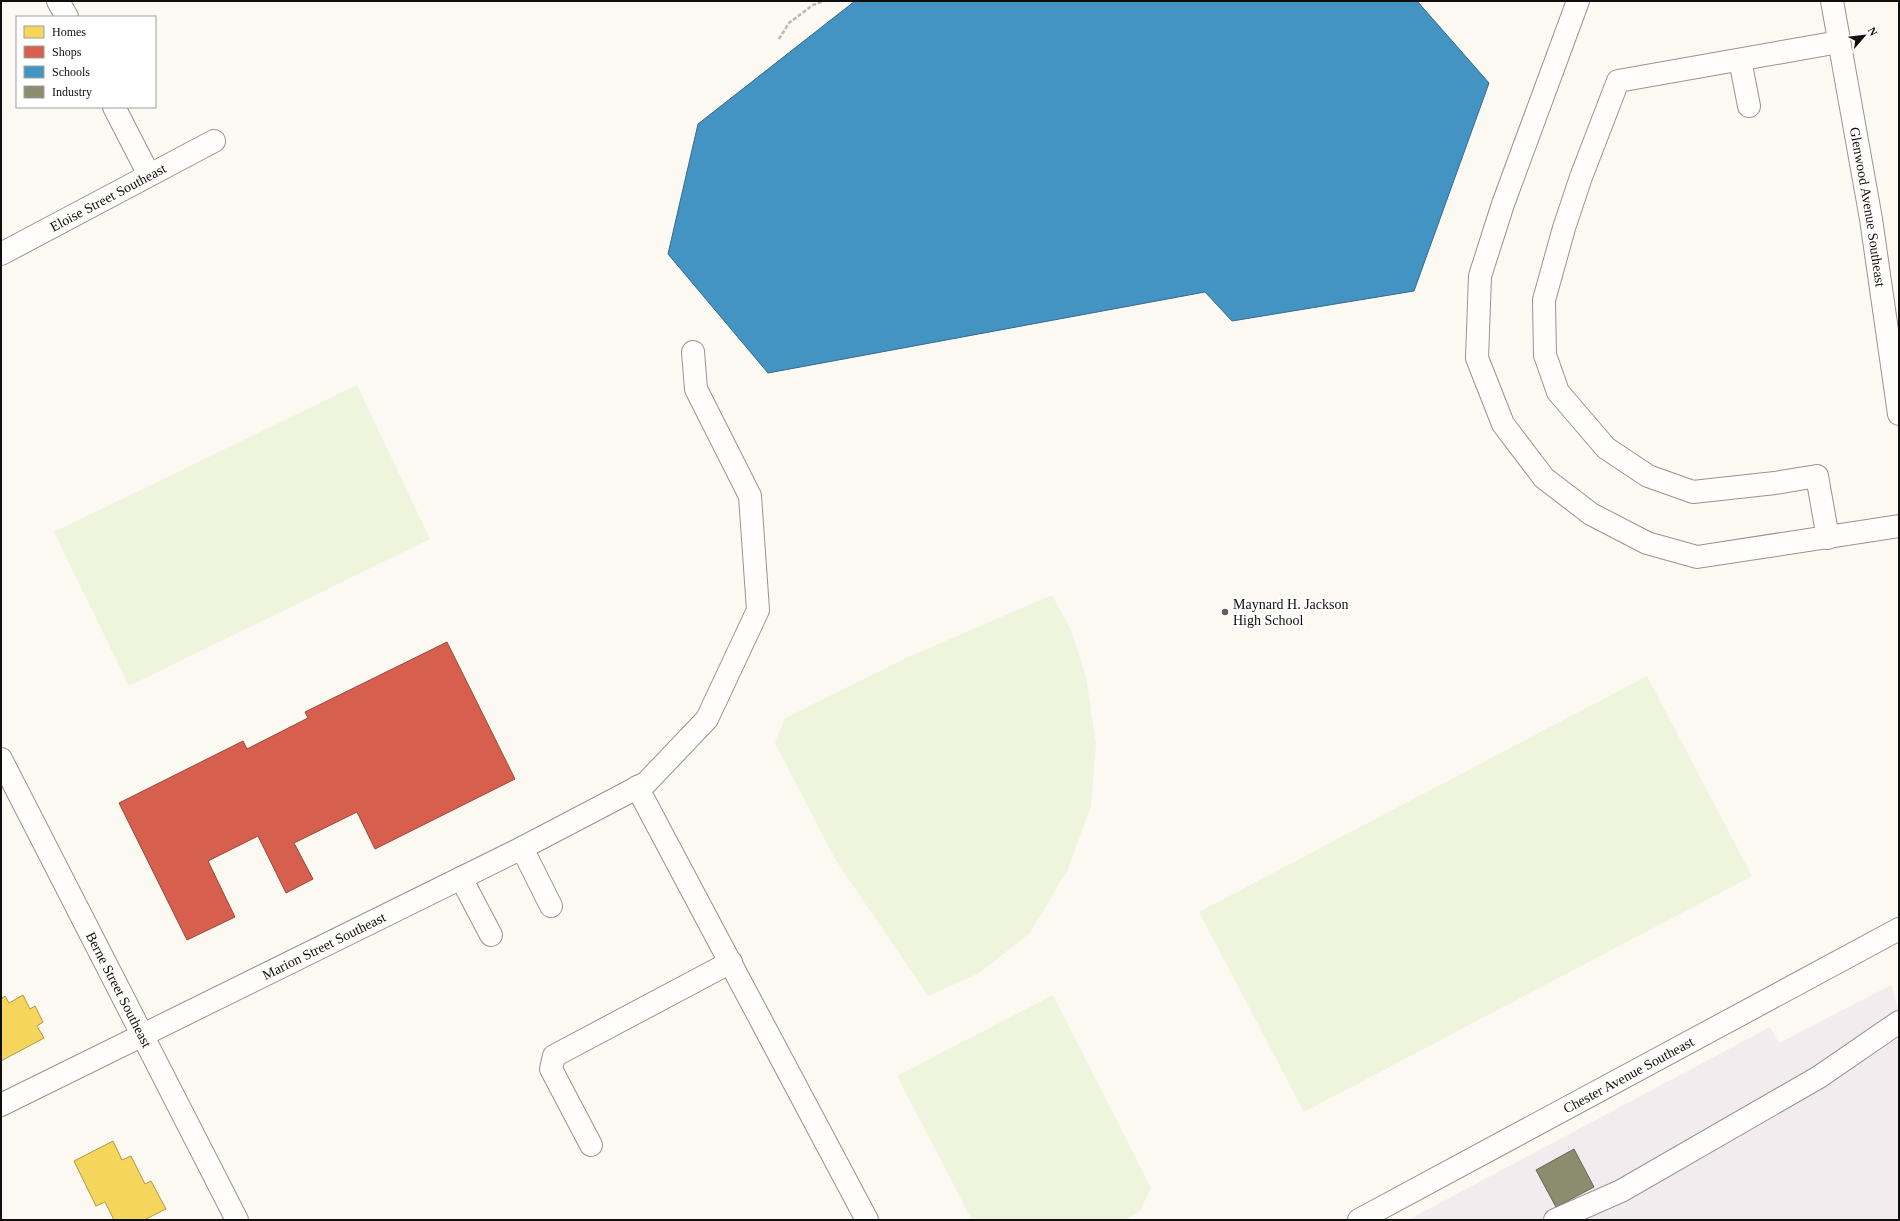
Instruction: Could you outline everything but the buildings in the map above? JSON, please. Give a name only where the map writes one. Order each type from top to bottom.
[{"type":"street","points":[[58,1],[66,16]]},
{"type":"street","points":[[1578,1],[1503,204],[1480,276],[1477,358],[1503,424],[1544,478],[1591,514],[1647,543],[1697,557],[1899,526]]},
{"type":"street","name":"Glenwood Avenue Southeast","points":[[1832,1],[1871,219],[1899,414]]},
{"type":"street","points":[[1828,538],[1816,476],[1775,483],[1693,492],[1648,476],[1606,448],[1558,392],[1545,354],[1544,300],[1564,228],[1581,177],[1618,81],[1839,42]]},
{"type":"street","points":[[1740,60],[1749,106]]},
{"type":"street","points":[[115,108],[149,175]]},
{"type":"street","name":"Eloise Street Southeast","points":[[1,254],[214,141]]},
{"type":"street","name":"Marion Street Southeast","points":[[1,1105],[522,848],[642,785],[707,719],[758,610],[750,496],[696,389],[693,352]]},
{"type":"street","name":"Berne Street Southeast","points":[[1,759],[237,1220]]},
{"type":"street","points":[[642,785],[731,962],[867,1220]]},
{"type":"street","points":[[522,848],[551,906]]},
{"type":"street","points":[[461,878],[491,936]]},
{"type":"street","name":"Chester Avenue Southeast","points":[[1359,1220],[1899,929]]},
{"type":"street","points":[[591,1145],[551,1069],[554,1056],[731,962]]},
{"type":"street","points":[[1555,1220],[1628,1187],[1819,1077],[1899,1022]]},
{"type":"path","points":[[779,39],[789,23],[813,5],[824,1]]},
{"type":"shaded area","points":[[1891,985],[1899,1011],[1899,1220],[1408,1220],[1770,1027],[1779,1043]]},
{"type":"green space","points":[[357,385],[430,539],[129,686],[54,532]]},
{"type":"green space","points":[[1052,595],[1071,630],[1086,677],[1096,744],[1091,806],[1068,869],[1030,933],[979,973],[928,996],[835,859],[775,743],[785,718],[906,658]]},
{"type":"green space","points":[[1647,676],[1752,876],[1304,1112],[1199,912]]},
{"type":"green space","points":[[1053,995],[1151,1188],[1140,1211],[1124,1220],[972,1220],[897,1076]]},
{"type":"place","name":"Maynard H. Jackson High School","points":[[1225,612]]}]
